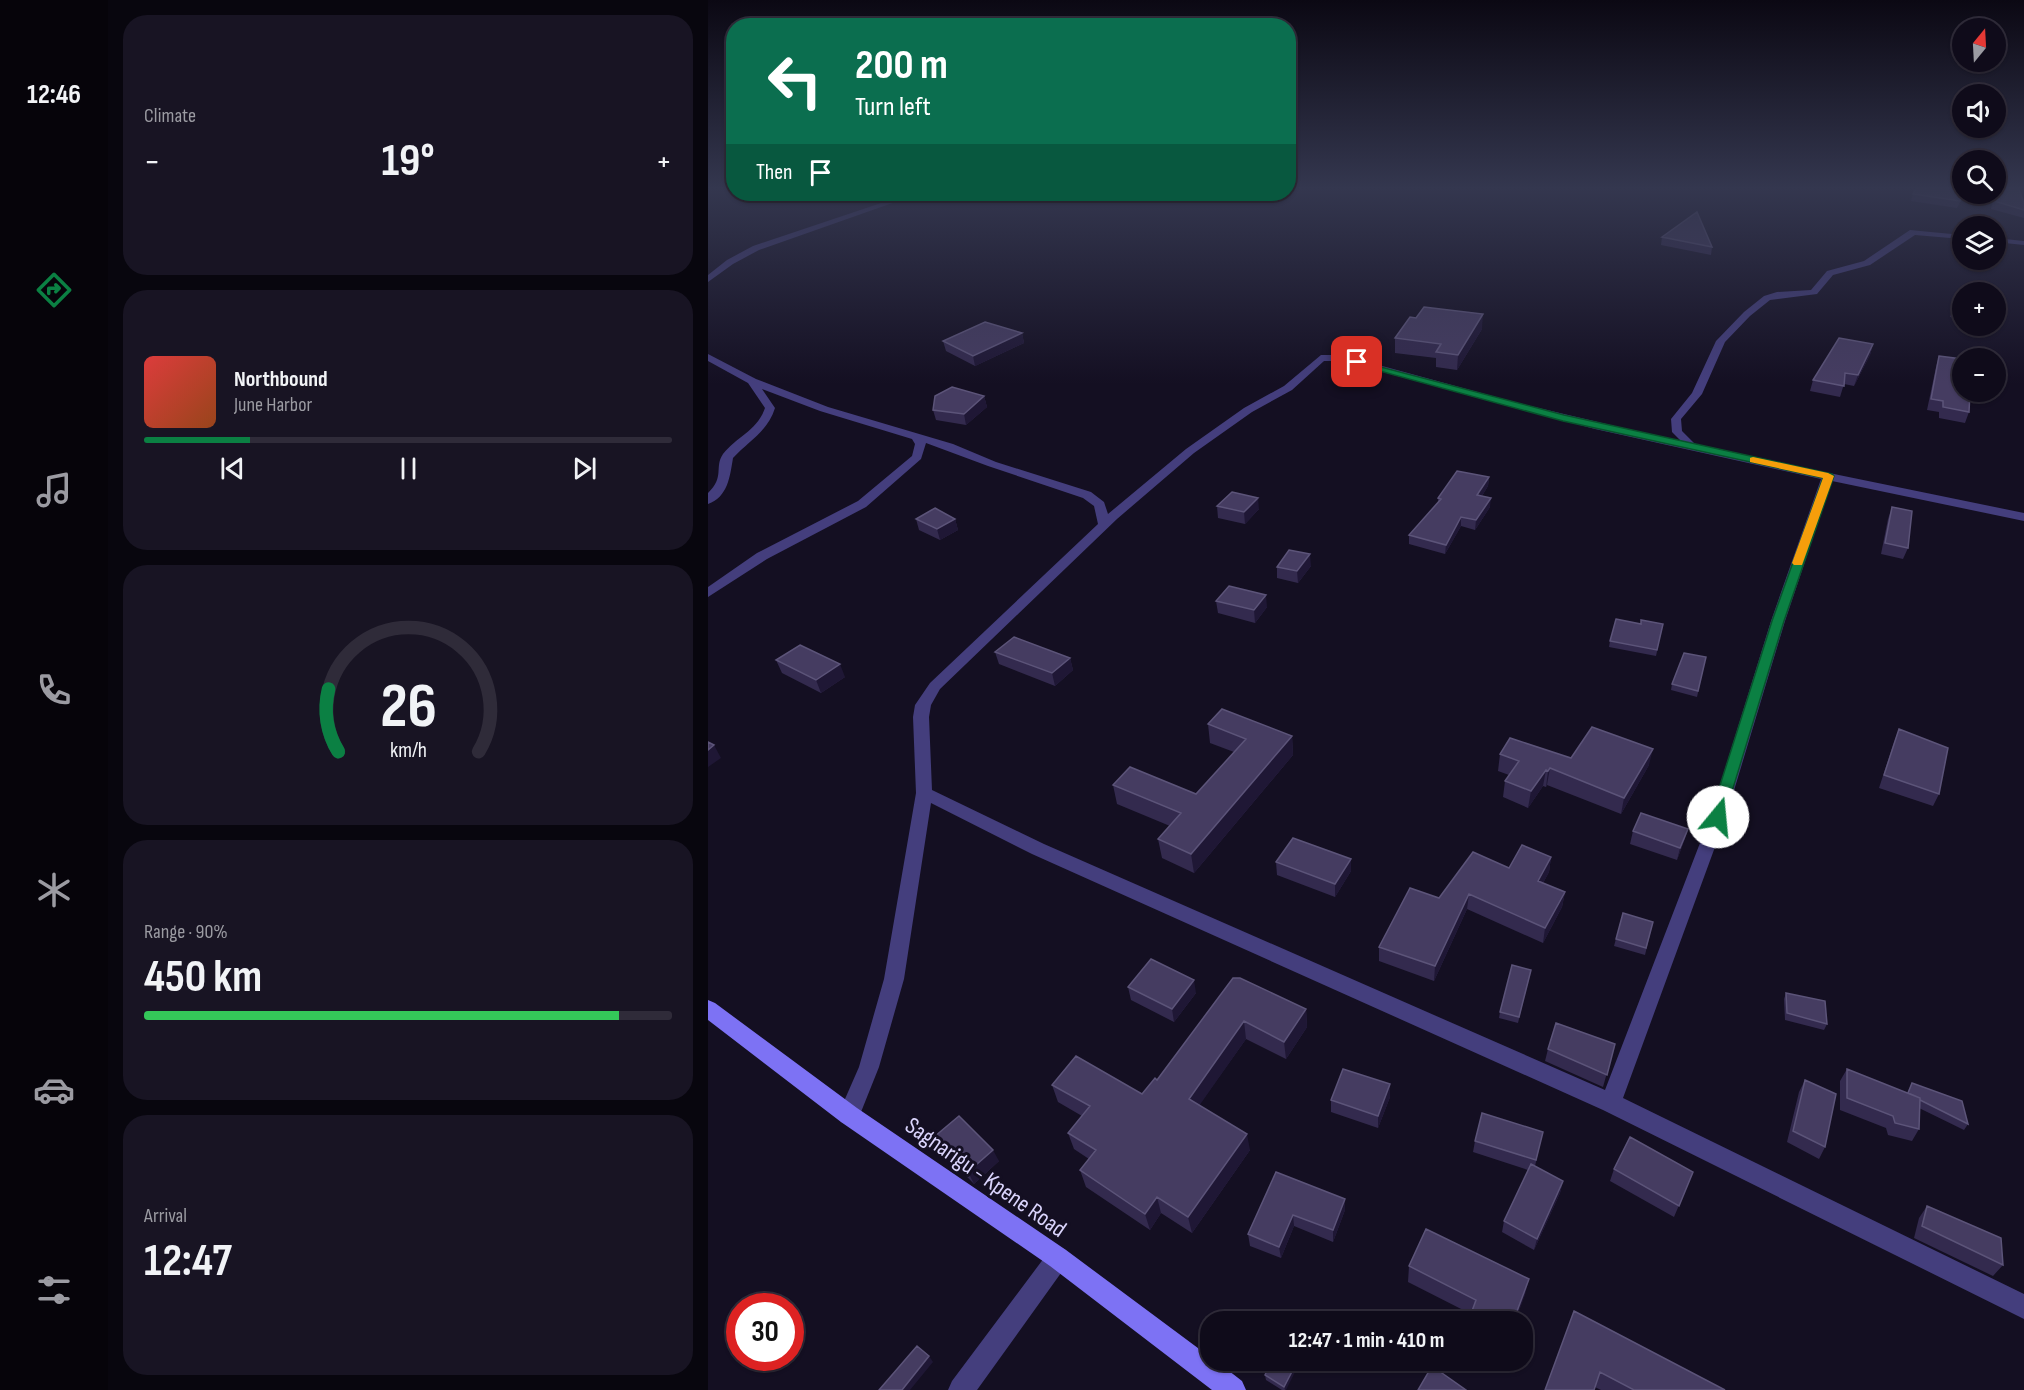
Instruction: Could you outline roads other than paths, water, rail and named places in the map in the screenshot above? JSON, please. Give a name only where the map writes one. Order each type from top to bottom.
[{"type":"street","points":[[708,279],[730,262],[747,254]]},
{"type":"street","points":[[1694,447],[1677,432],[1676,419],[1697,394],[1721,341],[1747,314],[1767,298],[1814,292],[1830,273],[1867,263],[1881,254]]},
{"type":"street","points":[[849,1115],[869,1067],[894,979],[924,793],[921,717],[923,705],[935,686],[1104,524],[1190,451],[1248,410],[1288,387],[1321,358],[1331,356],[1563,418],[2024,517]]},
{"type":"street","points":[[708,357],[752,381],[824,409],[949,446],[992,464],[1087,495],[1100,506],[1104,524]]},
{"type":"street","points":[[708,500],[723,485],[727,457],[756,432],[767,419],[770,408],[752,381]]},
{"type":"street","points":[[708,593],[762,556],[862,504],[877,493],[917,457],[921,444],[915,436]]},
{"type":"street","points":[[1611,1103],[1718,817],[1778,621],[1828,476]]},
{"type":"street","points":[[924,793],[1038,849],[1611,1103],[2024,1307]]},
{"type":"street","name":"Sagnarigu - Kpene Road","points":[[708,1009],[849,1115],[1058,1258],[1233,1390]]},
{"type":"street","points":[[961,1390],[1058,1258]]}]
